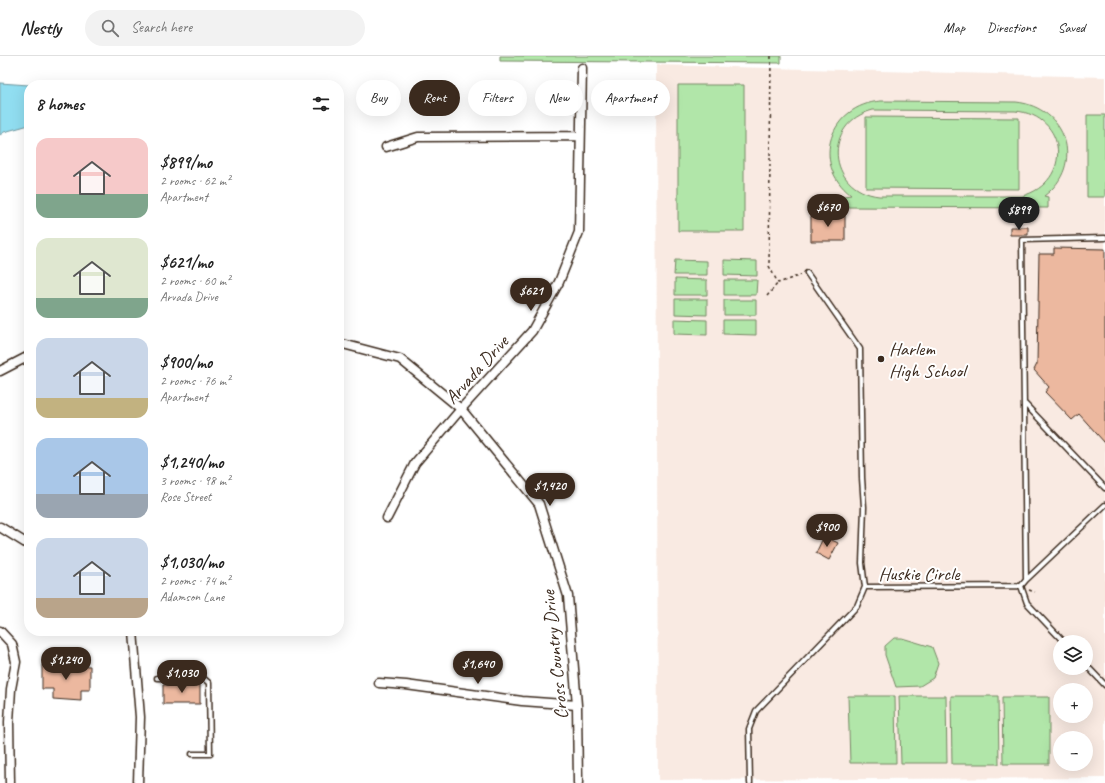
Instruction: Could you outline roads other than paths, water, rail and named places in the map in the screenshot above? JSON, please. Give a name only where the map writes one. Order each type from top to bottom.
[{"type":"street","name":"Arvada Drive","points":[[387,518],[415,463],[461,409],[532,331],[559,282],[579,232],[582,68]]},
{"type":"street","points":[[386,147],[418,137],[580,136]]},
{"type":"street","name":"Cross Country Drive","points":[[344,344],[400,359],[461,409],[539,504],[568,596],[577,705],[578,783]]},
{"type":"street","points":[[0,370],[24,358]]},
{"type":"street","points":[[0,527],[24,542]]},
{"type":"street","points":[[0,631],[12,644],[15,657],[9,722],[10,783]]},
{"type":"street","points":[[133,636],[140,717],[138,783]]},
{"type":"street","points":[[379,683],[406,685],[522,701],[577,705]]},
{"type":"lane","points":[[1026,580],[1022,240],[1105,238]]},
{"type":"lane","points":[[807,273],[860,349],[862,478],[864,507],[862,563],[865,587]]},
{"type":"lane","points":[[1025,404],[1105,488]]},
{"type":"lane","points":[[1057,635],[1026,603],[1021,586],[1105,505]]},
{"type":"lane","name":"Huskie Circle","points":[[750,783],[749,729],[756,711],[857,606],[865,587],[1021,586]]},
{"type":"lane","points":[[1093,672],[1105,685]]},
{"type":"lane","points":[[156,678],[203,678],[209,683],[210,754],[192,754]]},
{"type":"water","points":[[0,83],[24,85],[24,126],[4,132],[0,135]]},
{"type":"place","name":"Harlem High School","points":[[881,359]]}]
